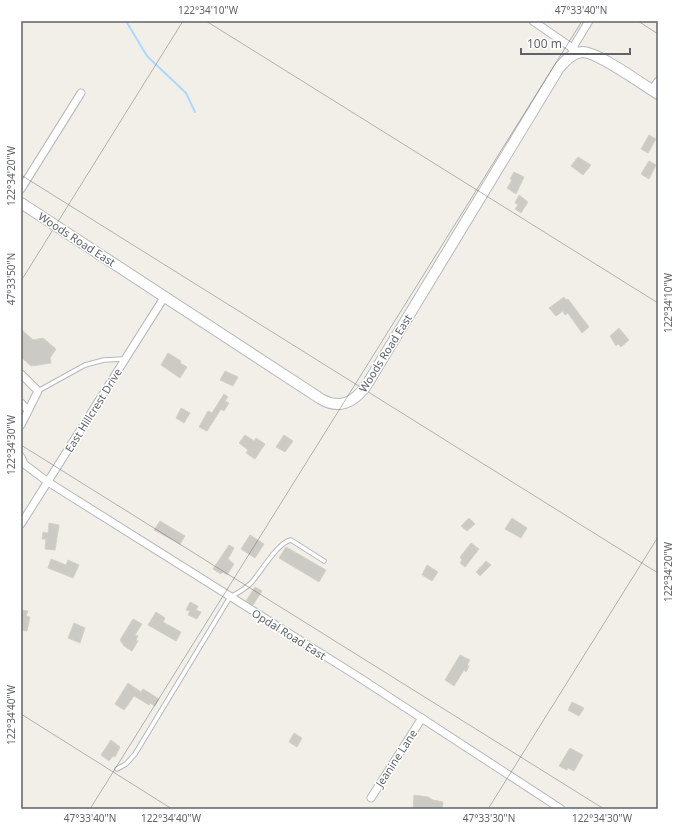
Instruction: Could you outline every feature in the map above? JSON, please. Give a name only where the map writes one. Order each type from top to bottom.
[{"type":"main road","points":[[575,50],[588,52],[597,56],[655,92]]},
{"type":"main road","name":"Woods Road East","points":[[21,203],[321,399],[334,405],[348,403],[354,399],[366,386],[559,68],[575,50]]},
{"type":"street","points":[[533,21],[575,50],[589,21]]},
{"type":"street","points":[[655,92],[658,81]]},
{"type":"street","points":[[21,189],[80,93]]},
{"type":"street","name":"East Hillcrest Drive","points":[[21,524],[165,296]]},
{"type":"street","points":[[21,374],[38,391],[21,426]]},
{"type":"street","points":[[21,403],[28,410]]},
{"type":"street","name":"Opdal Road East","points":[[21,457],[24,464],[48,482],[422,718],[561,809]]},
{"type":"street","name":"Jeanine Lane","points":[[370,798],[422,718]]},
{"type":"lane","points":[[38,391],[85,365],[104,360],[125,359]]},
{"type":"lane","points":[[117,769],[126,764],[135,754],[230,597],[239,593],[250,583],[286,541],[292,540],[324,561]]},
{"type":"building","points":[[649,135],[656,139],[648,153],[641,149]]},
{"type":"building","points":[[578,157],[591,165],[583,175],[571,166]]},
{"type":"building","points":[[649,161],[656,165],[649,179],[641,174]]},
{"type":"building","points":[[514,172],[524,177],[516,194],[507,188],[512,180],[510,179]]},
{"type":"building","points":[[519,195],[528,202],[521,213],[515,209],[518,205],[515,203]]},
{"type":"building","points":[[564,297],[566,300],[568,299],[589,327],[582,333],[568,313],[565,315],[563,311],[556,316],[549,308]]},
{"type":"building","points":[[619,328],[629,340],[621,347],[618,344],[616,346],[610,336]]},
{"type":"building","points":[[21,329],[33,340],[43,338],[56,349],[50,358],[51,363],[31,366],[21,357]]},
{"type":"building","points":[[168,353],[181,361],[180,363],[187,367],[180,378],[161,365]]},
{"type":"building","points":[[225,371],[238,377],[233,386],[220,380]]},
{"type":"building","points":[[224,394],[228,397],[225,401],[229,403],[224,411],[221,409],[207,431],[199,427],[208,411],[212,413]]},
{"type":"building","points":[[181,408],[190,413],[184,423],[176,418]]},
{"type":"building","points":[[245,435],[254,441],[256,438],[265,444],[255,459],[246,453],[248,450],[239,443]]},
{"type":"building","points":[[284,435],[293,441],[285,452],[276,447]]},
{"type":"building","points":[[469,518],[475,524],[467,531],[461,526]]},
{"type":"building","points":[[512,518],[527,528],[521,538],[505,529]]},
{"type":"building","points":[[160,521],[185,536],[180,544],[154,530]]},
{"type":"building","points":[[49,523],[59,525],[55,550],[45,549],[46,539],[42,539],[43,532],[48,533]]},
{"type":"building","points":[[250,535],[264,544],[255,558],[241,549]]},
{"type":"building","points":[[471,543],[479,549],[465,567],[460,563],[462,560],[460,557]]},
{"type":"building","points":[[229,545],[234,548],[228,559],[234,564],[227,575],[223,572],[221,574],[213,569]]},
{"type":"building","points":[[286,547],[326,570],[319,582],[279,558]]},
{"type":"building","points":[[51,559],[66,565],[68,560],[79,565],[73,578],[48,568]]},
{"type":"building","points":[[486,561],[491,565],[480,576],[476,572]]},
{"type":"building","points":[[427,565],[438,572],[432,581],[422,575]]},
{"type":"building","points":[[255,587],[262,591],[253,605],[246,601]]},
{"type":"building","points":[[190,602],[198,606],[196,610],[201,612],[197,619],[188,615],[190,611],[186,610]]},
{"type":"building","points":[[21,610],[28,611],[26,616],[30,617],[27,631],[21,630]]},
{"type":"building","points":[[156,612],[165,618],[163,622],[181,632],[176,641],[148,625]]},
{"type":"building","points":[[133,619],[142,624],[135,635],[138,636],[136,640],[138,641],[132,651],[124,646],[120,640]]},
{"type":"building","points":[[74,623],[85,628],[80,643],[68,638]]},
{"type":"building","points":[[460,655],[470,660],[467,665],[469,666],[466,672],[464,670],[454,686],[445,680]]},
{"type":"building","points":[[128,683],[141,692],[143,689],[159,699],[155,706],[150,703],[149,705],[134,696],[124,710],[115,704]]},
{"type":"building","points":[[572,702],[584,708],[579,716],[568,710]]},
{"type":"building","points":[[294,733],[302,738],[297,747],[289,742]]},
{"type":"building","points":[[111,740],[120,747],[115,757],[113,756],[109,761],[101,755]]},
{"type":"building","points":[[570,748],[583,755],[574,771],[568,768],[567,770],[559,766]]},
{"type":"building","points":[[414,795],[428,797],[433,800],[443,802],[442,809],[413,809]]},
{"type":"waterway","points":[[126,21],[147,56],[186,93],[195,112]]}]
